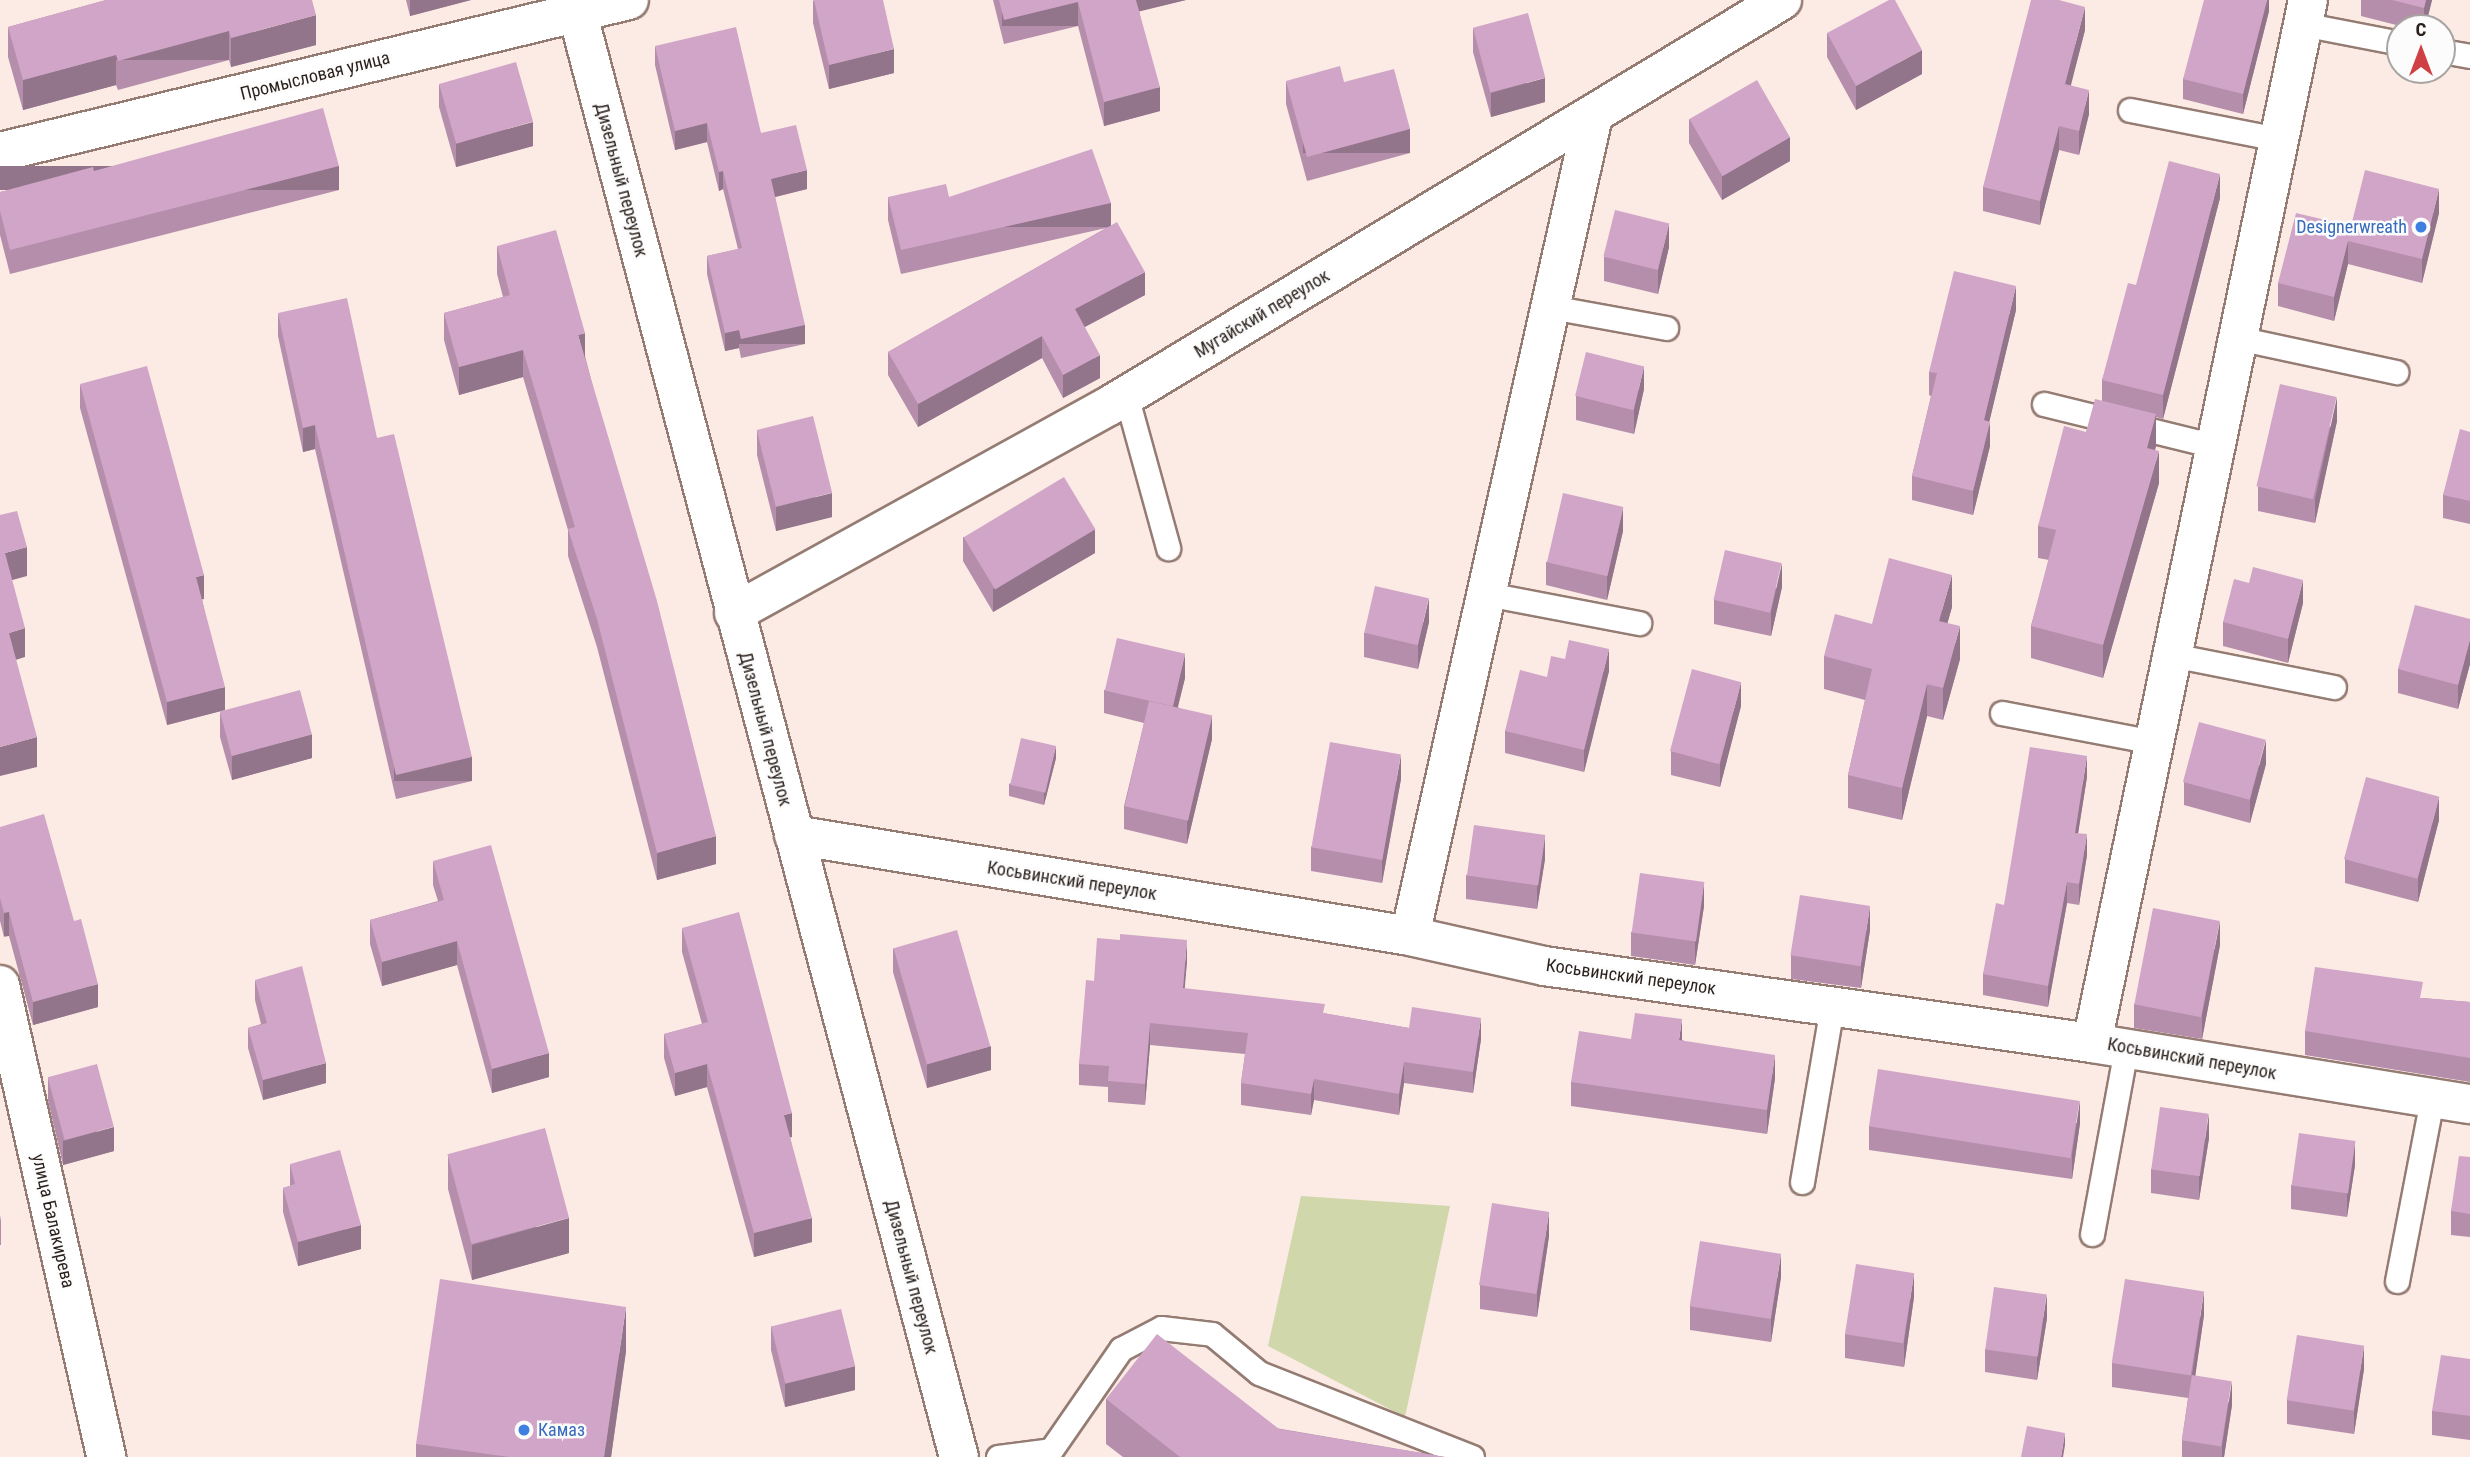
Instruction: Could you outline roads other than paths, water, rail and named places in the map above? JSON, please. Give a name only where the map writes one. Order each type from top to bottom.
[{"type":"street","name":"Промысловая улица","points":[[0,152],[575,6],[629,0]]},
{"type":"street","name":"Мугайский переулок","points":[[734,613],[1126,396],[1782,0]]},
{"type":"street","name":"Дизельный переулок","points":[[575,6],[959,1457]]},
{"type":"street","points":[[2109,1046],[2154,742],[2305,12]]},
{"type":"street","points":[[1410,936],[1593,116]]},
{"type":"street","name":"Косьвинский переулок","points":[[794,835],[1410,936],[1544,965],[2109,1046],[2470,1104]]},
{"type":"street","name":"улица Балакирева","points":[[0,985],[106,1457]]},
{"type":"lane","points":[[2305,12],[2386,38]]},
{"type":"lane","points":[[2130,110],[2278,139]]},
{"type":"lane","points":[[1551,307],[1666,328]]},
{"type":"lane","points":[[2237,338],[2396,372]]},
{"type":"lane","points":[[1126,396],[1168,548]]},
{"type":"lane","points":[[2044,404],[2215,446]]},
{"type":"lane","points":[[1486,594],[1639,623]]},
{"type":"lane","points":[[2172,655],[2334,687]]},
{"type":"lane","points":[[2002,713],[2154,742]]},
{"type":"lane","points":[[1802,1182],[1832,1006]]},
{"type":"lane","points":[[2092,1234],[2109,1046]]},
{"type":"lane","points":[[2397,1281],[2432,1099]]},
{"type":"lane","points":[[998,1457],[1051,1450],[1121,1349],[1161,1328],[1212,1334],[1259,1373],[1472,1457]]},
{"type":"place","name":"Designerwreath","points":[[2421,227]]},
{"type":"place","name":"Камаз","points":[[524,1430]]}]
